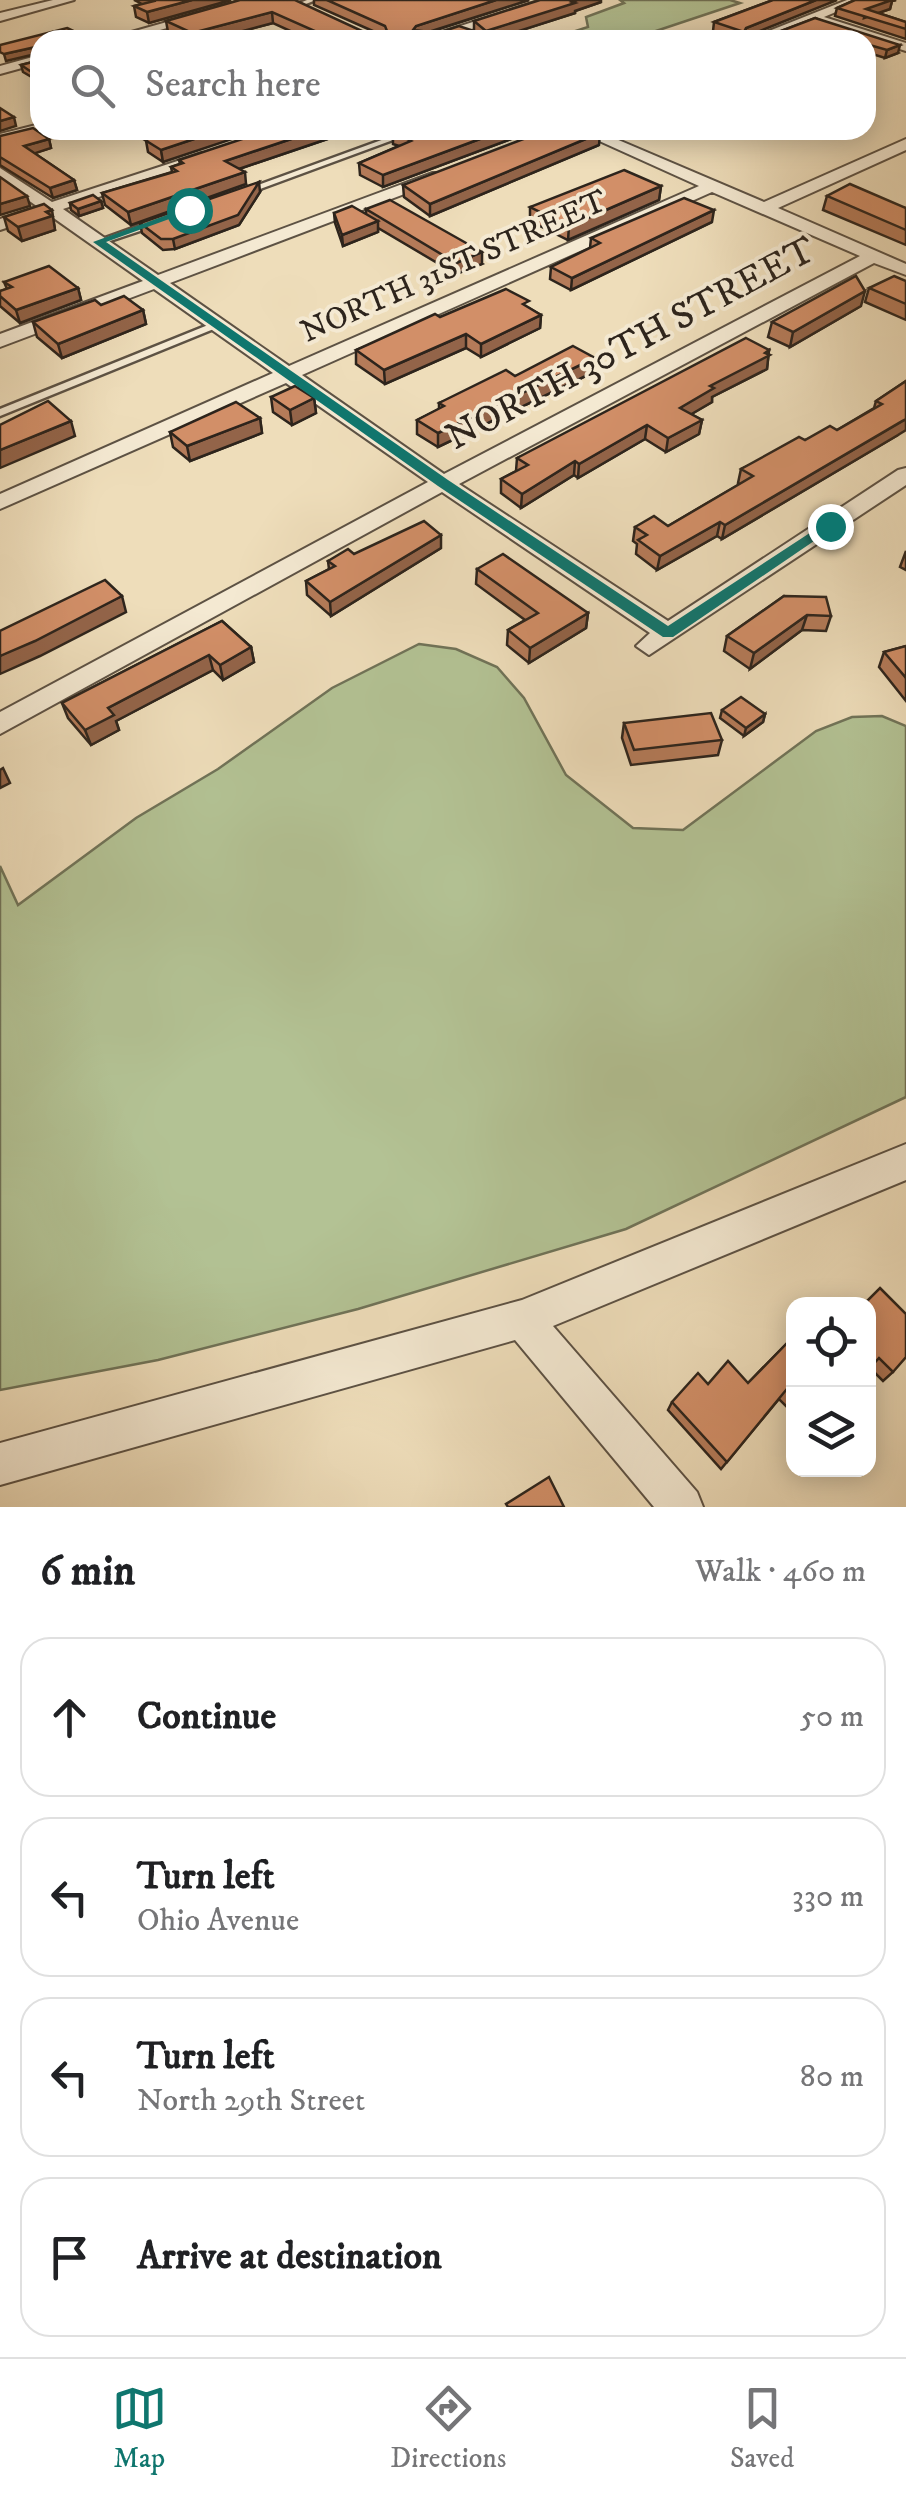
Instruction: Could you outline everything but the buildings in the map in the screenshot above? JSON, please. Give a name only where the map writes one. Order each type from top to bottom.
[{"type":"street","points":[[0,17],[68,0]]},
{"type":"street","points":[[147,30],[259,0]]},
{"type":"street","points":[[470,30],[554,0]]},
{"type":"street","points":[[781,30],[846,1]]},
{"type":"street","points":[[292,3],[314,6]]},
{"type":"street","points":[[814,18],[852,30]]},
{"type":"street","points":[[876,38],[906,47]]},
{"type":"street","points":[[0,70],[30,62]]},
{"type":"street","points":[[0,140],[30,131]]},
{"type":"street","points":[[605,140],[906,270]]},
{"type":"street","points":[[765,208],[906,144]]},
{"type":"street","points":[[0,225],[232,148]]},
{"type":"street","points":[[0,341],[450,172]]},
{"type":"street","points":[[0,173],[287,372],[659,640],[906,475]]},
{"type":"street","name":"NORTH 31ST STREET","points":[[0,502],[713,186]]},
{"type":"street","name":"NORTH 30TH STREET","points":[[0,724],[443,483],[874,256]]},
{"type":"street","points":[[0,1464],[522,1319],[906,1162]]},
{"type":"street","points":[[522,1319],[682,1507]]},
{"type":"lane","points":[[238,194],[388,140]]},
{"type":"lane","points":[[98,242],[160,221]]},
{"type":"lane","points":[[0,413],[218,324]]},
{"type":"green space","points":[[620,0],[740,3],[659,30],[579,30],[588,27],[586,17],[624,3]]},
{"type":"green space","points":[[419,644],[456,649],[497,667],[524,698],[566,775],[633,828],[683,830],[816,731],[852,717],[882,716],[906,726],[906,1097],[626,1229],[358,1309],[158,1360],[0,1390],[0,866],[18,905],[136,818],[218,769],[332,688]]},
{"type":"route","points":[[189,210],[98,242],[443,483],[668,633],[830,526]]}]
